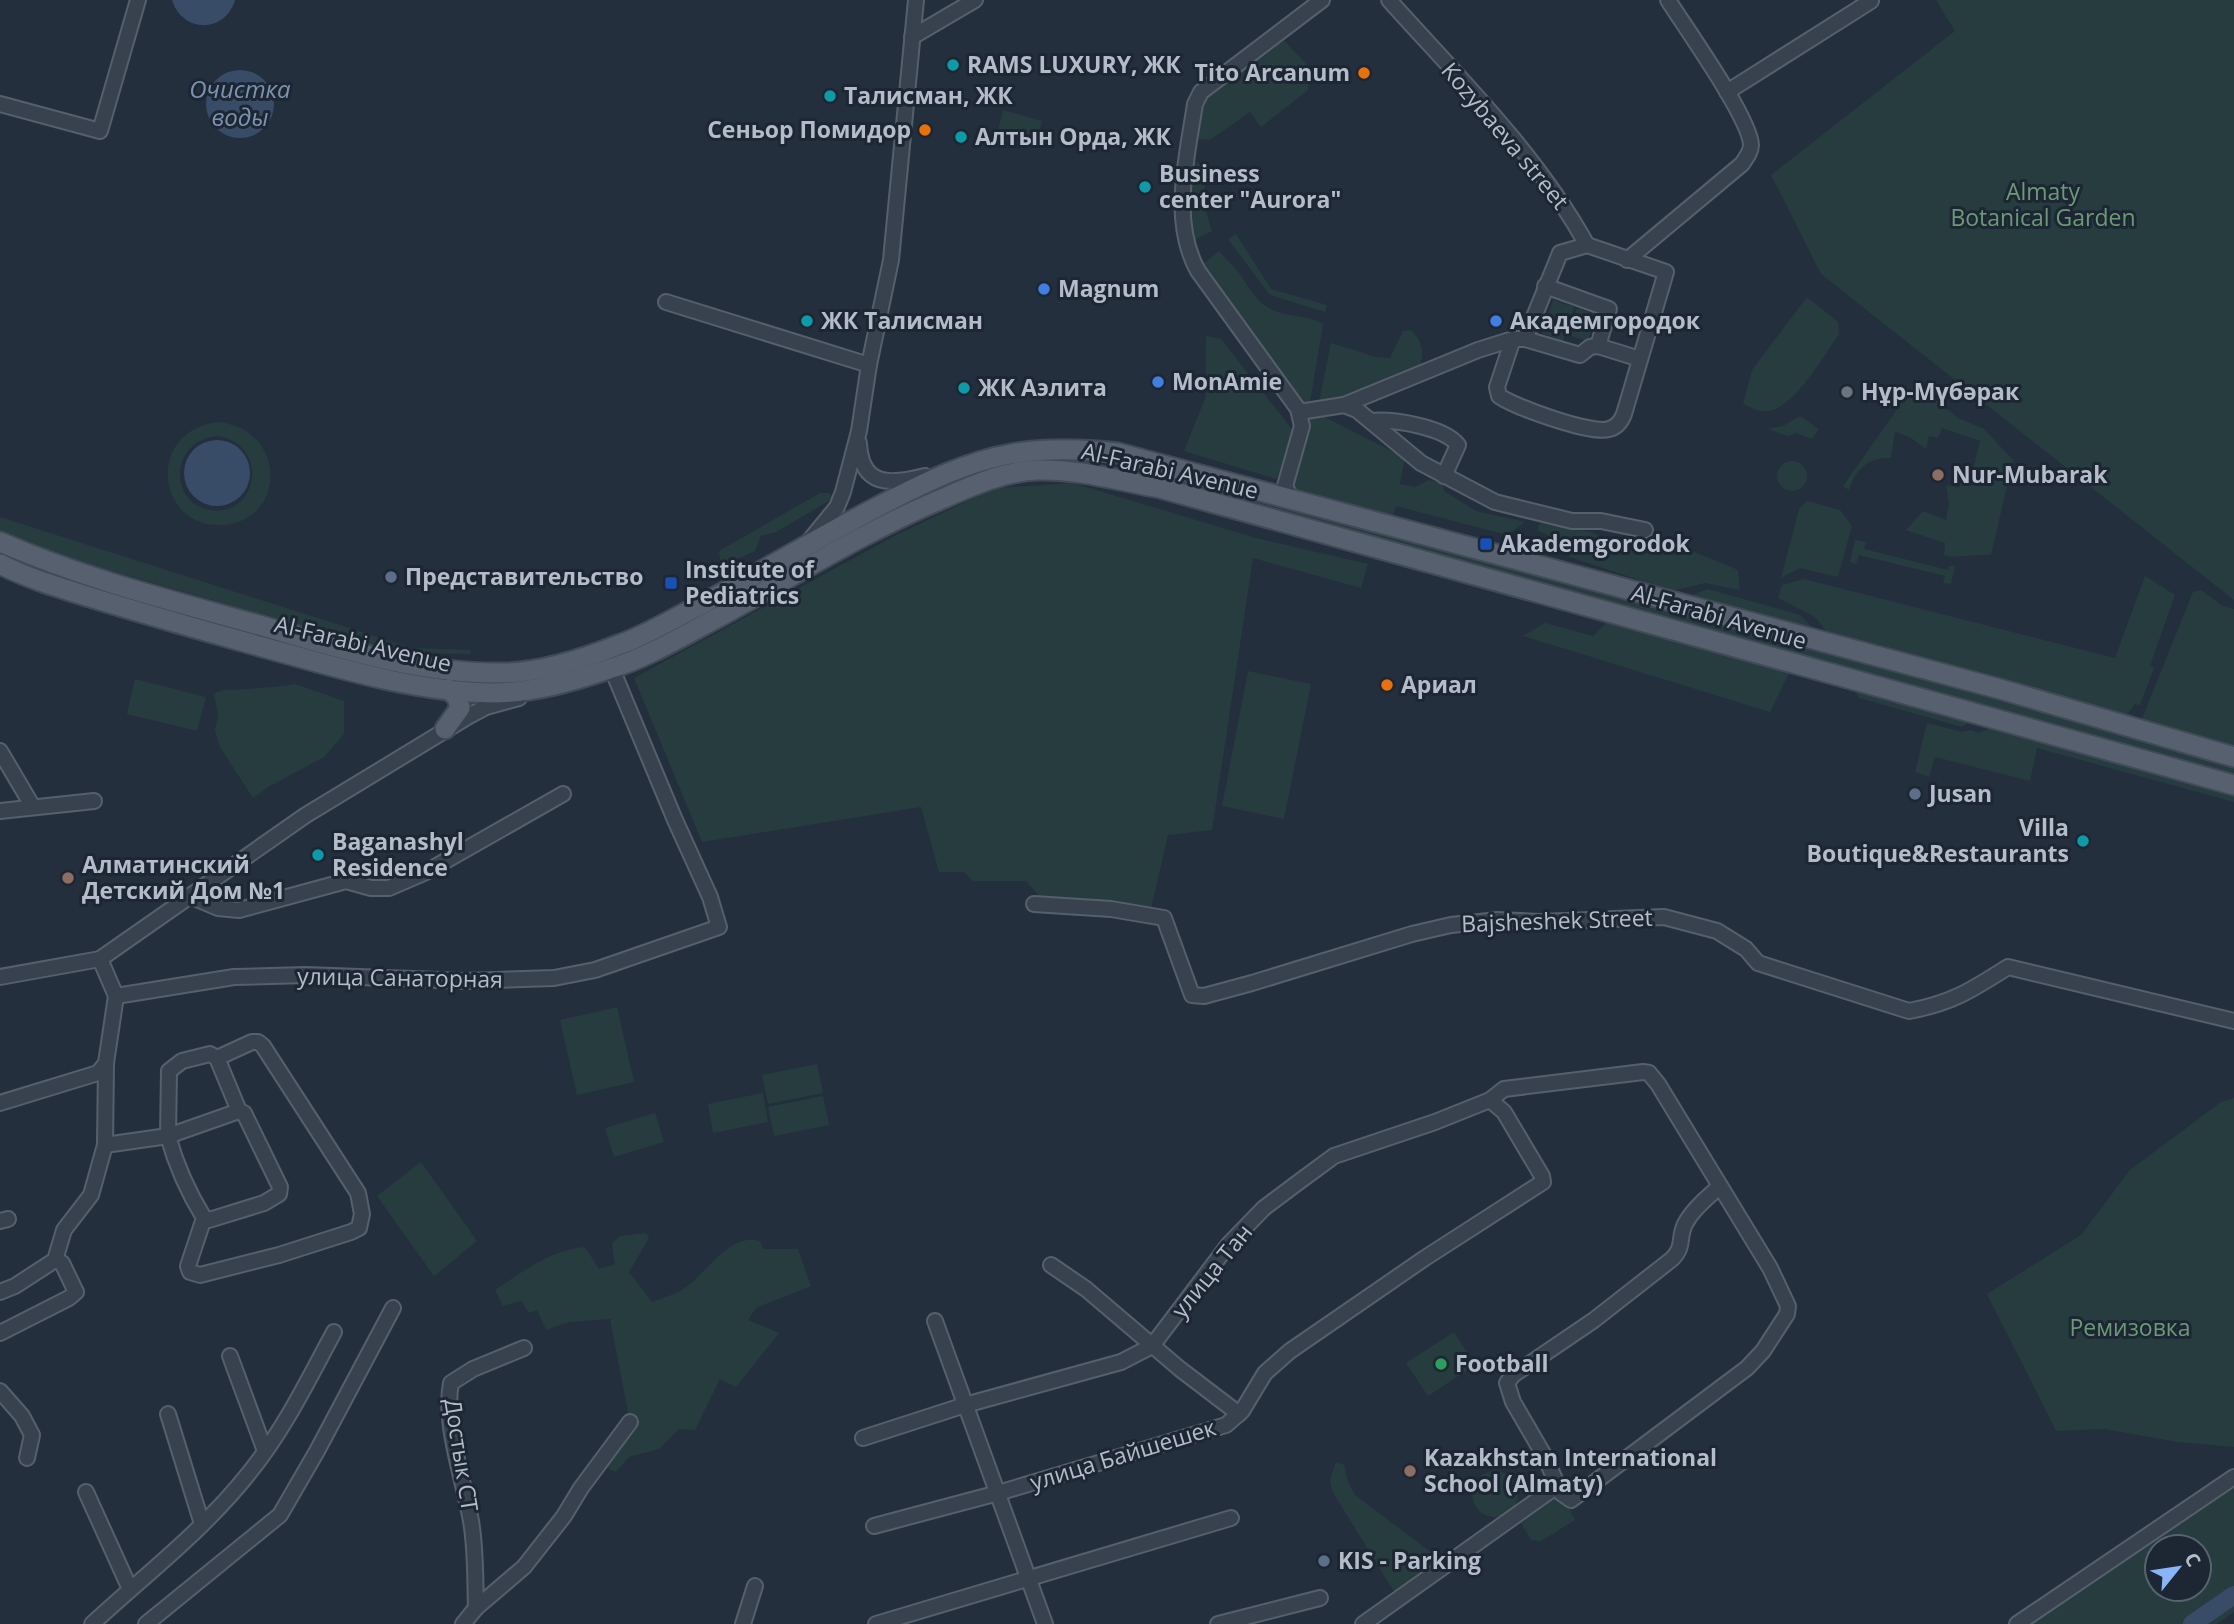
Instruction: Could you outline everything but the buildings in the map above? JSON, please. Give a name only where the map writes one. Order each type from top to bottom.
[{"type":"main road","name":"Al-Farabi Avenue","points":[[0,542],[57,566],[139,592],[342,648],[426,666],[509,673],[536,669],[600,652],[655,628],[906,493],[987,460],[1010,454],[1058,449],[1118,453],[2000,689],[2234,757]]},
{"type":"main road","name":"Al-Farabi Avenue","points":[[0,564],[52,585],[186,626],[362,673],[448,689],[517,692],[612,669],[674,641],[911,511],[1012,473],[1061,471],[1160,488],[2234,785]]},
{"type":"main road","points":[[445,729],[460,708],[457,697],[448,689]]},
{"type":"street","points":[[0,104],[100,131],[138,0]]},
{"type":"street","points":[[805,546],[837,507],[859,431],[869,365],[891,260],[916,0]]},
{"type":"street","points":[[912,37],[975,0]]},
{"type":"street","points":[[1282,495],[1302,426],[1300,416],[1191,258],[1183,215],[1183,189],[1195,104],[1200,92],[1322,0]]},
{"type":"street","name":"Kozybaeva street","points":[[1390,0],[1538,168],[1587,245]]},
{"type":"street","points":[[1627,260],[1742,164],[1752,149],[1750,136],[1727,92],[1668,0]]},
{"type":"street","points":[[1727,92],[1871,1]]},
{"type":"street","points":[[1587,245],[1666,272],[1622,419],[1610,429],[1601,431],[1581,428],[1499,396],[1497,387],[1560,253],[1587,245]]},
{"type":"street","points":[[1545,286],[1609,309],[1598,346]]},
{"type":"street","points":[[666,302],[869,365]]},
{"type":"street","points":[[1300,416],[1344,405],[1478,350],[1519,339],[1580,355],[1590,347],[1598,346],[1640,359]]},
{"type":"street","points":[[1344,405],[1371,421],[1421,463],[1495,502],[1572,521],[1601,521],[1644,530]]},
{"type":"street","points":[[1371,421],[1385,420],[1441,432],[1452,438],[1458,445],[1444,476]]},
{"type":"street","points":[[859,431],[860,458],[873,476],[882,481],[905,481],[987,460]]},
{"type":"street","points":[[0,977],[100,958],[306,815],[445,729],[486,707],[557,690],[612,669]]},
{"type":"street","name":"улица Санаторная","points":[[116,996],[234,977],[306,975],[465,981],[554,978],[596,970],[719,927],[710,897],[612,669]]},
{"type":"street","points":[[0,751],[33,807]]},
{"type":"street","points":[[190,896],[218,908],[239,910],[346,881],[371,888],[389,888],[426,872],[562,794]]},
{"type":"street","points":[[0,811],[94,801]]},
{"type":"street","name":"Bajsheshek Street","points":[[1034,904],[1111,909],[1164,918],[1192,995],[1204,996],[1412,934],[1451,925],[1498,920],[1540,922],[1664,918],[1717,931],[1746,949],[1758,964],[1909,1011],[1961,997],[2008,967],[2234,1021]]},
{"type":"street","points":[[0,1292],[15,1286],[55,1260],[64,1230],[91,1195],[104,1146],[106,1063],[116,996],[100,958]]},
{"type":"street","points":[[204,1218],[188,1266],[190,1272],[200,1275],[279,1255],[351,1232],[359,1228],[362,1214],[358,1193],[263,1046],[252,1042],[217,1058]]},
{"type":"street","points":[[210,1054],[217,1058],[239,1111],[244,1113],[280,1187],[279,1194],[264,1203],[209,1220],[204,1218],[183,1180],[167,1136],[169,1071],[183,1061],[210,1054]]},
{"type":"street","points":[[0,1102],[98,1073],[106,1063]]},
{"type":"street","name":"улица Тан","points":[[863,1438],[965,1405],[1121,1362],[1153,1346],[1229,1244],[1264,1208],[1325,1163],[1344,1152],[1435,1122],[1490,1100],[1504,1089],[1649,1073],[1719,1186]]},
{"type":"street","name":"улица Байшешек","points":[[874,1526],[998,1493],[1226,1425],[1239,1414],[1265,1373],[1290,1351],[1425,1258],[1543,1182],[1504,1112],[1490,1100]]},
{"type":"street","points":[[104,1146],[167,1136],[239,1111]]},
{"type":"street","points":[[1719,1186],[1770,1268],[1788,1306],[1787,1314],[1763,1351],[1747,1368],[1570,1500],[1557,1486],[1545,1457],[1513,1402],[1507,1383],[1672,1259],[1679,1252],[1683,1227],[1691,1214],[1719,1186]]},
{"type":"street","points":[[0,1333],[76,1292],[62,1263],[55,1260]]},
{"type":"street","points":[[1051,1265],[1086,1289],[1239,1414]]},
{"type":"street","points":[[146,1624],[280,1515],[393,1308]]},
{"type":"street","points":[[935,1321],[1045,1624]]},
{"type":"street","points":[[92,1624],[202,1524],[249,1474],[279,1432],[334,1332]]},
{"type":"street","name":"Достык СТ","points":[[476,1608],[471,1522],[456,1450],[449,1396],[451,1383],[473,1369],[524,1349]]},
{"type":"street","points":[[230,1356],[265,1451]]},
{"type":"street","points":[[0,1391],[22,1416],[32,1435],[27,1458]]},
{"type":"street","points":[[168,1414],[202,1524]]},
{"type":"street","points":[[463,1624],[476,1608],[524,1567],[565,1516],[581,1488],[630,1422]]},
{"type":"street","points":[[2017,1624],[2234,1477]]},
{"type":"street","points":[[1363,1624],[1557,1486]]},
{"type":"street","points":[[86,1492],[130,1589]]},
{"type":"street","points":[[876,1624],[1231,1518]]},
{"type":"street","points":[[743,1624],[755,1586]]},
{"type":"street","points":[[1218,1624],[1320,1598]]},
{"type":"green space","name":"Almaty Botanical Garden","points":[[1936,0],[2234,0],[2234,600],[1821,274],[1771,175],[1955,31]]},
{"type":"green space","points":[[1279,35],[1310,68],[1308,90],[1261,127],[1250,112],[1210,140],[1196,139],[1204,104],[1213,90],[1237,67]]},
{"type":"green space","points":[[1003,110],[1042,121],[1035,149],[996,138]]},
{"type":"green space","points":[[1194,160],[1201,165],[1207,181],[1201,196],[1212,231],[1189,240],[1187,205]]},
{"type":"green space","points":[[1236,234],[1271,289],[1327,305],[1325,312],[1270,295],[1228,239]]},
{"type":"green space","points":[[1219,251],[1257,298],[1268,307],[1323,324],[1310,402],[1301,405],[1202,265]]},
{"type":"green space","points":[[1807,297],[1838,322],[1839,334],[1789,401],[1769,411],[1756,410],[1743,404],[1752,370]]},
{"type":"green space","points":[[1553,300],[1574,307],[1563,341],[1542,333]]},
{"type":"green space","points":[[1577,308],[1597,315],[1588,341],[1568,335]]},
{"type":"green space","points":[[1411,330],[1421,346],[1420,365],[1393,375],[1342,401],[1319,402],[1331,343],[1376,357],[1390,358],[1403,331]]},
{"type":"green space","points":[[1206,336],[1221,339],[1292,429],[1284,465],[1276,479],[1184,451],[1206,396]]},
{"type":"green space","points":[[1915,384],[1958,418],[1984,429],[2013,460],[1991,555],[1944,555],[1945,543],[1906,530],[1923,511],[1946,520],[1949,505],[1946,485],[1959,488],[1961,479],[1970,481],[1980,441],[1942,428],[1938,438],[1929,436],[1926,449],[1895,431],[1891,458],[1870,462],[1859,470],[1849,490],[1843,486]]},
{"type":"green space","points":[[1319,414],[1405,458],[1400,484],[1415,487],[1429,480],[1442,483],[1444,491],[1476,511],[1525,522],[1507,535],[1396,506],[1393,516],[1290,487],[1305,419]]},
{"type":"green space","points":[[1798,417],[1819,429],[1812,439],[1797,433],[1787,436],[1768,429],[1783,426]]},
{"type":"green space","points":[[218,422],[241,428],[257,440],[267,457],[270,475],[268,492],[259,508],[244,520],[223,525],[201,522],[184,512],[173,497],[168,479],[169,460],[178,443],[194,430]],"holes":[[[219,436],[235,442],[246,453],[251,466],[252,479],[248,492],[239,503],[227,509],[211,510],[196,505],[181,484],[180,471],[184,458],[191,447],[203,439]]]},
{"type":"green space","points":[[1058,459],[1143,470],[1256,495],[2234,764],[2234,773],[1254,505],[1057,465],[886,518],[674,630],[583,668],[583,664],[882,513],[990,467]]},
{"type":"green space","points":[[1792,461],[1802,466],[1807,476],[1802,486],[1792,491],[1782,486],[1777,476],[1782,466]]},
{"type":"green space","points":[[1073,483],[1256,538],[1368,564],[1361,588],[1253,558],[1212,830],[1168,835],[1151,909],[1039,896],[1026,881],[973,881],[964,872],[939,872],[921,807],[702,842],[634,678],[896,535],[995,488]]},
{"type":"green space","points":[[820,493],[829,493],[834,498],[776,532],[761,536],[755,551],[721,566],[719,551]]},
{"type":"green space","points":[[1807,501],[1840,510],[1852,526],[1838,577],[1800,568],[1781,578],[1799,509]]},
{"type":"green space","points":[[0,517],[412,648],[471,650],[470,654],[397,653],[42,551],[0,534]]},
{"type":"green space","points":[[1540,523],[1591,532],[1635,552],[1644,535],[1661,538],[1738,570],[1740,590],[1705,583],[1672,591],[1570,557],[1566,544],[1537,530]]},
{"type":"green space","points":[[1855,540],[1866,542],[1864,549],[1948,570],[1949,566],[1955,566],[1951,584],[1943,583],[1945,576],[1859,555],[1856,564],[1850,562]]},
{"type":"green space","points":[[2145,576],[2175,595],[2150,666],[2154,668],[2140,705],[2135,704],[2127,714],[1831,637],[1815,617],[1778,598],[1782,585],[1804,579],[2115,658]]},
{"type":"green space","points":[[1708,589],[1800,615],[1826,642],[1678,601]]},
{"type":"green space","points":[[2201,590],[2221,605],[2234,609],[2234,746],[2141,721],[2193,592]]},
{"type":"green space","points":[[1610,619],[1790,671],[1770,712],[1523,636],[1545,623],[1593,636]]},
{"type":"green space","points":[[1248,671],[1311,684],[1284,819],[1222,806]]},
{"type":"green space","points":[[135,679],[206,697],[197,731],[127,714]]},
{"type":"green space","points":[[295,684],[344,701],[344,734],[324,757],[253,798],[220,747],[215,731],[218,715],[214,694],[226,690]]},
{"type":"green space","points":[[1852,687],[1972,720],[1962,727],[1859,698]]},
{"type":"green space","points":[[1927,723],[1978,733],[1997,726],[2234,790],[2234,802],[2037,748],[2030,781],[1935,757],[1929,777],[1915,772]]},
{"type":"green space","points":[[617,1007],[634,1082],[577,1095],[560,1020]]},
{"type":"green space","points":[[817,1064],[823,1093],[768,1104],[762,1075]]},
{"type":"green space","points":[[763,1093],[768,1122],[713,1133],[708,1104]]},
{"type":"green space","points":[[823,1096],[829,1125],[774,1136],[768,1107]]},
{"type":"green space","name":"Ремизовка","points":[[2234,1098],[2234,1447],[2178,1442],[2104,1429],[2056,1431],[1987,1294],[2081,1235],[2130,1170],[2221,1102]]},
{"type":"green space","points":[[655,1113],[664,1142],[614,1157],[605,1128]]},
{"type":"green space","points":[[421,1162],[477,1241],[434,1276],[377,1196]]},
{"type":"green space","points":[[646,1233],[649,1238],[629,1272],[652,1302],[683,1289],[728,1248],[749,1240],[760,1241],[763,1249],[798,1249],[811,1286],[756,1308],[748,1320],[779,1333],[736,1387],[720,1379],[695,1430],[679,1429],[659,1449],[629,1457],[616,1472],[600,1464],[630,1422],[610,1319],[569,1322],[546,1330],[537,1310],[529,1313],[521,1301],[503,1306],[495,1290],[538,1262],[572,1249],[585,1247],[599,1269],[615,1264],[612,1243],[620,1236]]},
{"type":"green space","name":"Football","points":[[1454,1332],[1475,1365],[1428,1396],[1406,1363]]},
{"type":"green space","points":[[1336,1462],[1344,1465],[1355,1495],[1432,1553],[1438,1562],[1395,1593],[1332,1491],[1330,1480]]},
{"type":"green space","points":[[1495,1471],[1511,1478],[1518,1494],[1511,1510],[1495,1517],[1479,1510],[1472,1494],[1479,1478]]},
{"type":"green space","points":[[2234,1485],[2234,1612],[2217,1624],[2032,1624],[2143,1548],[2143,1603],[2213,1603],[2213,1533],[2164,1533]]},
{"type":"green space","points":[[1556,1497],[1566,1503],[1575,1520],[1541,1541],[1531,1540],[1521,1523]]},
{"type":"water","name":"Очистка воды","points":[[172,0],[235,0],[222,19],[204,25],[185,19]]},
{"type":"water","name":"Очистка воды","points":[[240,70],[253,73],[264,80],[271,91],[274,104],[271,117],[264,128],[253,135],[240,138],[227,135],[216,128],[209,117],[206,104],[209,91],[216,80],[227,73]]},
{"type":"water","points":[[217,440],[230,442],[245,455],[250,473],[248,486],[235,501],[217,506],[204,504],[189,491],[184,473],[186,460],[199,445]]},
{"type":"waterway","points":[[2192,1624],[2234,1595]]},
{"type":"place","name":"RAMS LUXURY, ЖК","points":[[953,65]]},
{"type":"place","name":"Tito Arcanum","points":[[1364,73]]},
{"type":"place","name":"Талисман, ЖК","points":[[830,96]]},
{"type":"place","name":"Сеньор Помидор","points":[[925,130]]},
{"type":"place","name":"Алтын Орда, ЖК","points":[[961,137]]},
{"type":"place","name":"Business center \"Aurora\"","points":[[1145,187]]},
{"type":"place","name":"Magnum","points":[[1044,289]]},
{"type":"place","name":"ЖК Талисман","points":[[807,321]]},
{"type":"place","name":"Академгородок","points":[[1496,321]]},
{"type":"place","name":"MonAmie","points":[[1158,382]]},
{"type":"place","name":"ЖК Аэлита","points":[[964,388]]},
{"type":"place","name":"Нұр-Мүбәрак","points":[[1847,392]]},
{"type":"place","name":"Nur-Mubarak","points":[[1938,475]]},
{"type":"place","name":"Akademgorodok","points":[[1486,544]]},
{"type":"place","name":"Представительство","points":[[391,577]]},
{"type":"place","name":"Institute of Pediatrics","points":[[671,583]]},
{"type":"place","name":"Ариал","points":[[1387,685]]},
{"type":"place","name":"Jusan","points":[[1915,794]]},
{"type":"place","name":"Villa Boutique&Restaurants","points":[[2083,841]]},
{"type":"place","name":"Baganashyl Residence","points":[[318,855]]},
{"type":"place","name":"Алматинский Детский Дом №1","points":[[68,878]]},
{"type":"place","name":"Football","points":[[1441,1364]]},
{"type":"place","name":"Kazakhstan International School (Almaty)","points":[[1410,1471]]},
{"type":"place","name":"KIS - Parking","points":[[1324,1561]]}]
